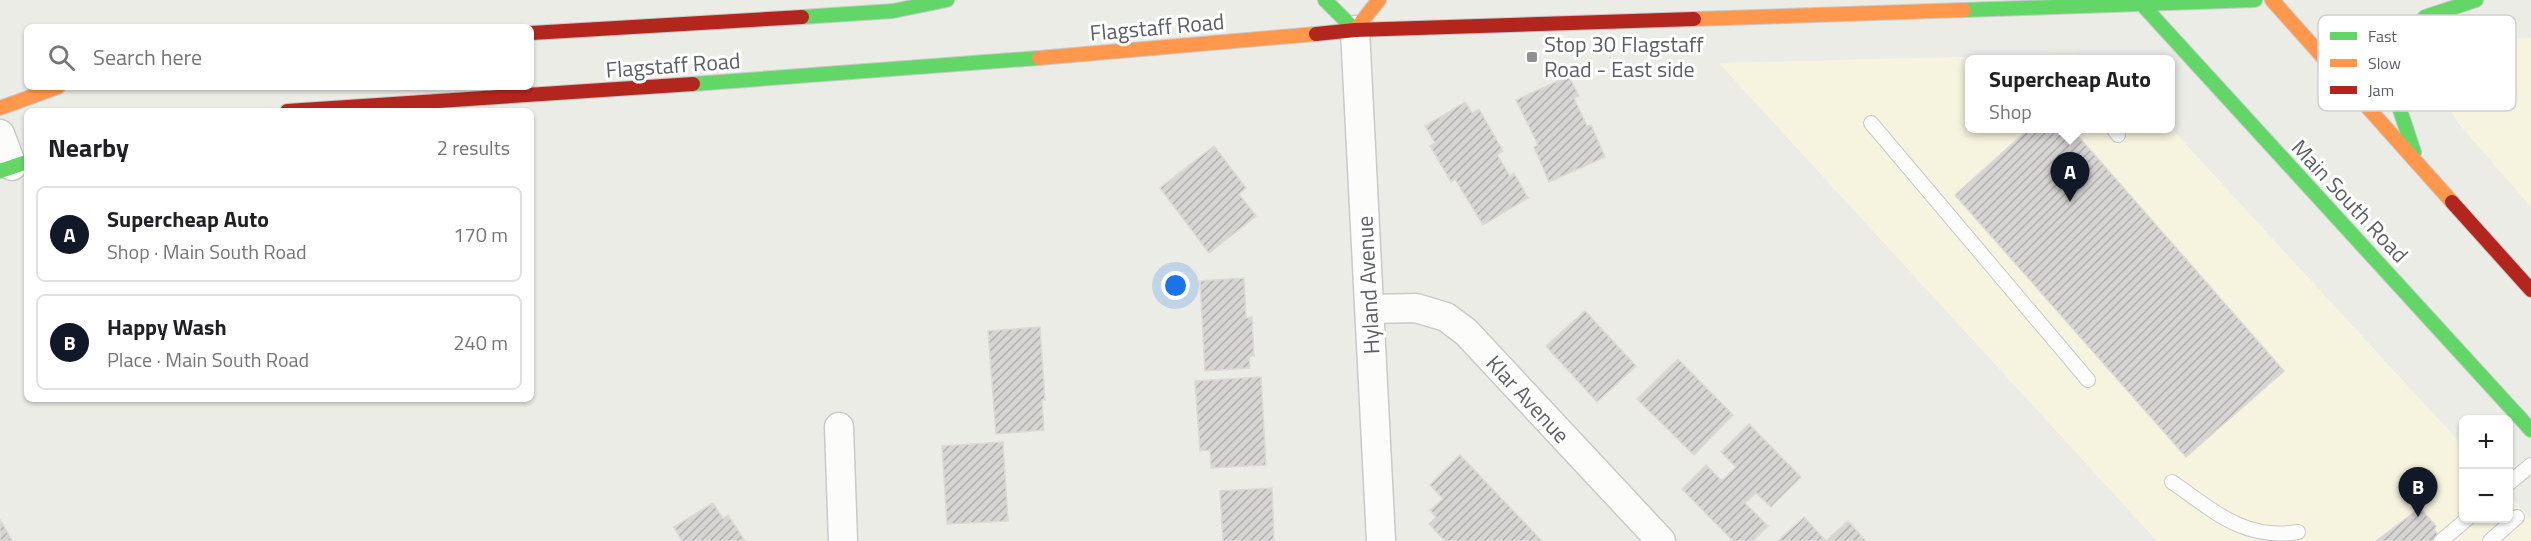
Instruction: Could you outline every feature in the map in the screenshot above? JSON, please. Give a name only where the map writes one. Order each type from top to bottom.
[{"type":"main road","name":"Flagstaff Road","points":[[534,33],[892,11],[947,0]]},
{"type":"main road","points":[[1325,0],[1355,30],[1379,0]]},
{"type":"main road","name":"Flagstaff Road","points":[[332,108],[934,68],[1355,30],[2140,2],[2255,0]]},
{"type":"main road","points":[[2272,0],[2318,52]]},
{"type":"main road","points":[[2431,15],[2476,0]]},
{"type":"main road","name":"Main South Road","points":[[2140,2],[2531,430]]},
{"type":"main road","points":[[0,108],[50,90]]},
{"type":"main road","points":[[2370,111],[2531,290]]},
{"type":"main road","points":[[2400,111],[2419,166]]},
{"type":"street","name":"Hyland Avenue","points":[[1355,30],[1381,541]]},
{"type":"street","points":[[0,134],[13,166]]},
{"type":"street","name":"Klar Avenue","points":[[1370,309],[1416,308],[1446,317],[1466,332],[1661,541]]},
{"type":"street","points":[[839,426],[843,541]]},
{"type":"lane","points":[[1871,123],[2088,380]]},
{"type":"lane","points":[[2513,480],[2531,465]]},
{"type":"lane","points":[[2172,482],[2239,528],[2278,536],[2298,532]]},
{"type":"lane","points":[[2490,541],[2517,517]]},
{"type":"lane","points":[[2441,541],[2463,523]]},
{"type":"shaded area","points":[[2531,38],[2531,207],[2458,123],[2451,111],[2516,111],[2516,39]]},
{"type":"shaded area","points":[[1965,57],[1965,133],[2175,132],[2459,442],[2459,523],[2513,523],[2513,499],[2531,519],[2531,541],[2157,541],[1719,63]]},
{"type":"building","points":[[1569,76],[1579,96],[1574,98],[1587,126],[1591,125],[1605,157],[1549,182],[1534,147],[1538,145],[1516,100]]},
{"type":"building","points":[[1465,102],[1472,113],[1479,109],[1503,151],[1497,155],[1510,176],[1514,173],[1528,198],[1483,225],[1455,179],[1451,182],[1430,146],[1435,143],[1425,126]]},
{"type":"building","points":[[2024,133],[2075,133],[2284,371],[2186,457],[1955,195]]},
{"type":"building","points":[[1214,146],[1246,188],[1239,194],[1256,216],[1209,253],[1160,188]]},
{"type":"building","points":[[1244,278],[1246,318],[1252,317],[1254,356],[1249,356],[1250,368],[1205,371],[1200,281]]},
{"type":"building","points":[[1585,311],[1636,366],[1597,402],[1546,346]]},
{"type":"building","points":[[1040,327],[1045,400],[1042,400],[1044,430],[996,434],[988,331]]},
{"type":"building","points":[[1678,359],[1733,415],[1694,455],[1637,399]]},
{"type":"building","points":[[1261,377],[1266,465],[1211,468],[1210,450],[1200,451],[1195,381]]},
{"type":"building","points":[[1749,424],[1801,477],[1771,507],[1756,493],[1745,503],[1768,526],[1753,541],[1733,541],[1682,489],[1706,465],[1722,481],[1736,467],[1721,452]]},
{"type":"building","points":[[1003,442],[1008,521],[947,524],[942,446]]},
{"type":"building","points":[[1460,455],[1542,541],[1445,541],[1429,524],[1436,517],[1430,510],[1443,499],[1430,485]]},
{"type":"building","points":[[1272,488],[1274,541],[1223,541],[1220,491]]},
{"type":"building","points":[[713,503],[723,519],[728,515],[745,541],[682,541],[674,527]]},
{"type":"building","points":[[2420,508],[2436,526],[2434,530],[2444,541],[2376,541]]},
{"type":"building","points":[[1804,517],[1826,541],[1778,541]]},
{"type":"building","points":[[0,520],[7,531],[12,541],[0,541]]},
{"type":"building","points":[[1848,521],[1866,541],[1826,541]]},
{"type":"traffic: fast","points":[[802,17],[893,11],[947,0]]},
{"type":"traffic: fast","points":[[1325,0],[1355,30]]},
{"type":"traffic: fast","points":[[2138,0],[2531,430]]},
{"type":"traffic: fast","points":[[2141,4],[2255,0]]},
{"type":"traffic: fast","points":[[2431,15],[2476,0]]},
{"type":"traffic: fast","points":[[1964,10],[2141,4]]},
{"type":"traffic: fast","points":[[693,84],[1039,58]]},
{"type":"traffic: fast","points":[[2400,111],[2414,152]]},
{"type":"traffic: fast","points":[[0,171],[24,163]]},
{"type":"traffic: slow","points":[[1355,30],[1379,0]]},
{"type":"traffic: slow","points":[[2272,0],[2318,52]]},
{"type":"traffic: slow","points":[[1694,19],[1964,10]]},
{"type":"traffic: slow","points":[[1039,58],[1316,34]]},
{"type":"traffic: slow","points":[[0,108],[50,90]]},
{"type":"traffic: slow","points":[[2371,111],[2452,202]]},
{"type":"traffic: jam","points":[[534,33],[802,17]]},
{"type":"traffic: jam","points":[[1316,34],[1355,30],[1694,19]]},
{"type":"traffic: jam","points":[[332,108],[693,84]]},
{"type":"traffic: jam","points":[[2452,202],[2531,290]]},
{"type":"place","name":"Stop 30 Flagstaff Road - East side","points":[[1532,57]]},
{"type":"place","name":"Supercheap Auto","points":[[2070,202]]},
{"type":"place","name":"Happy Wash","points":[[2418,517]]}]
